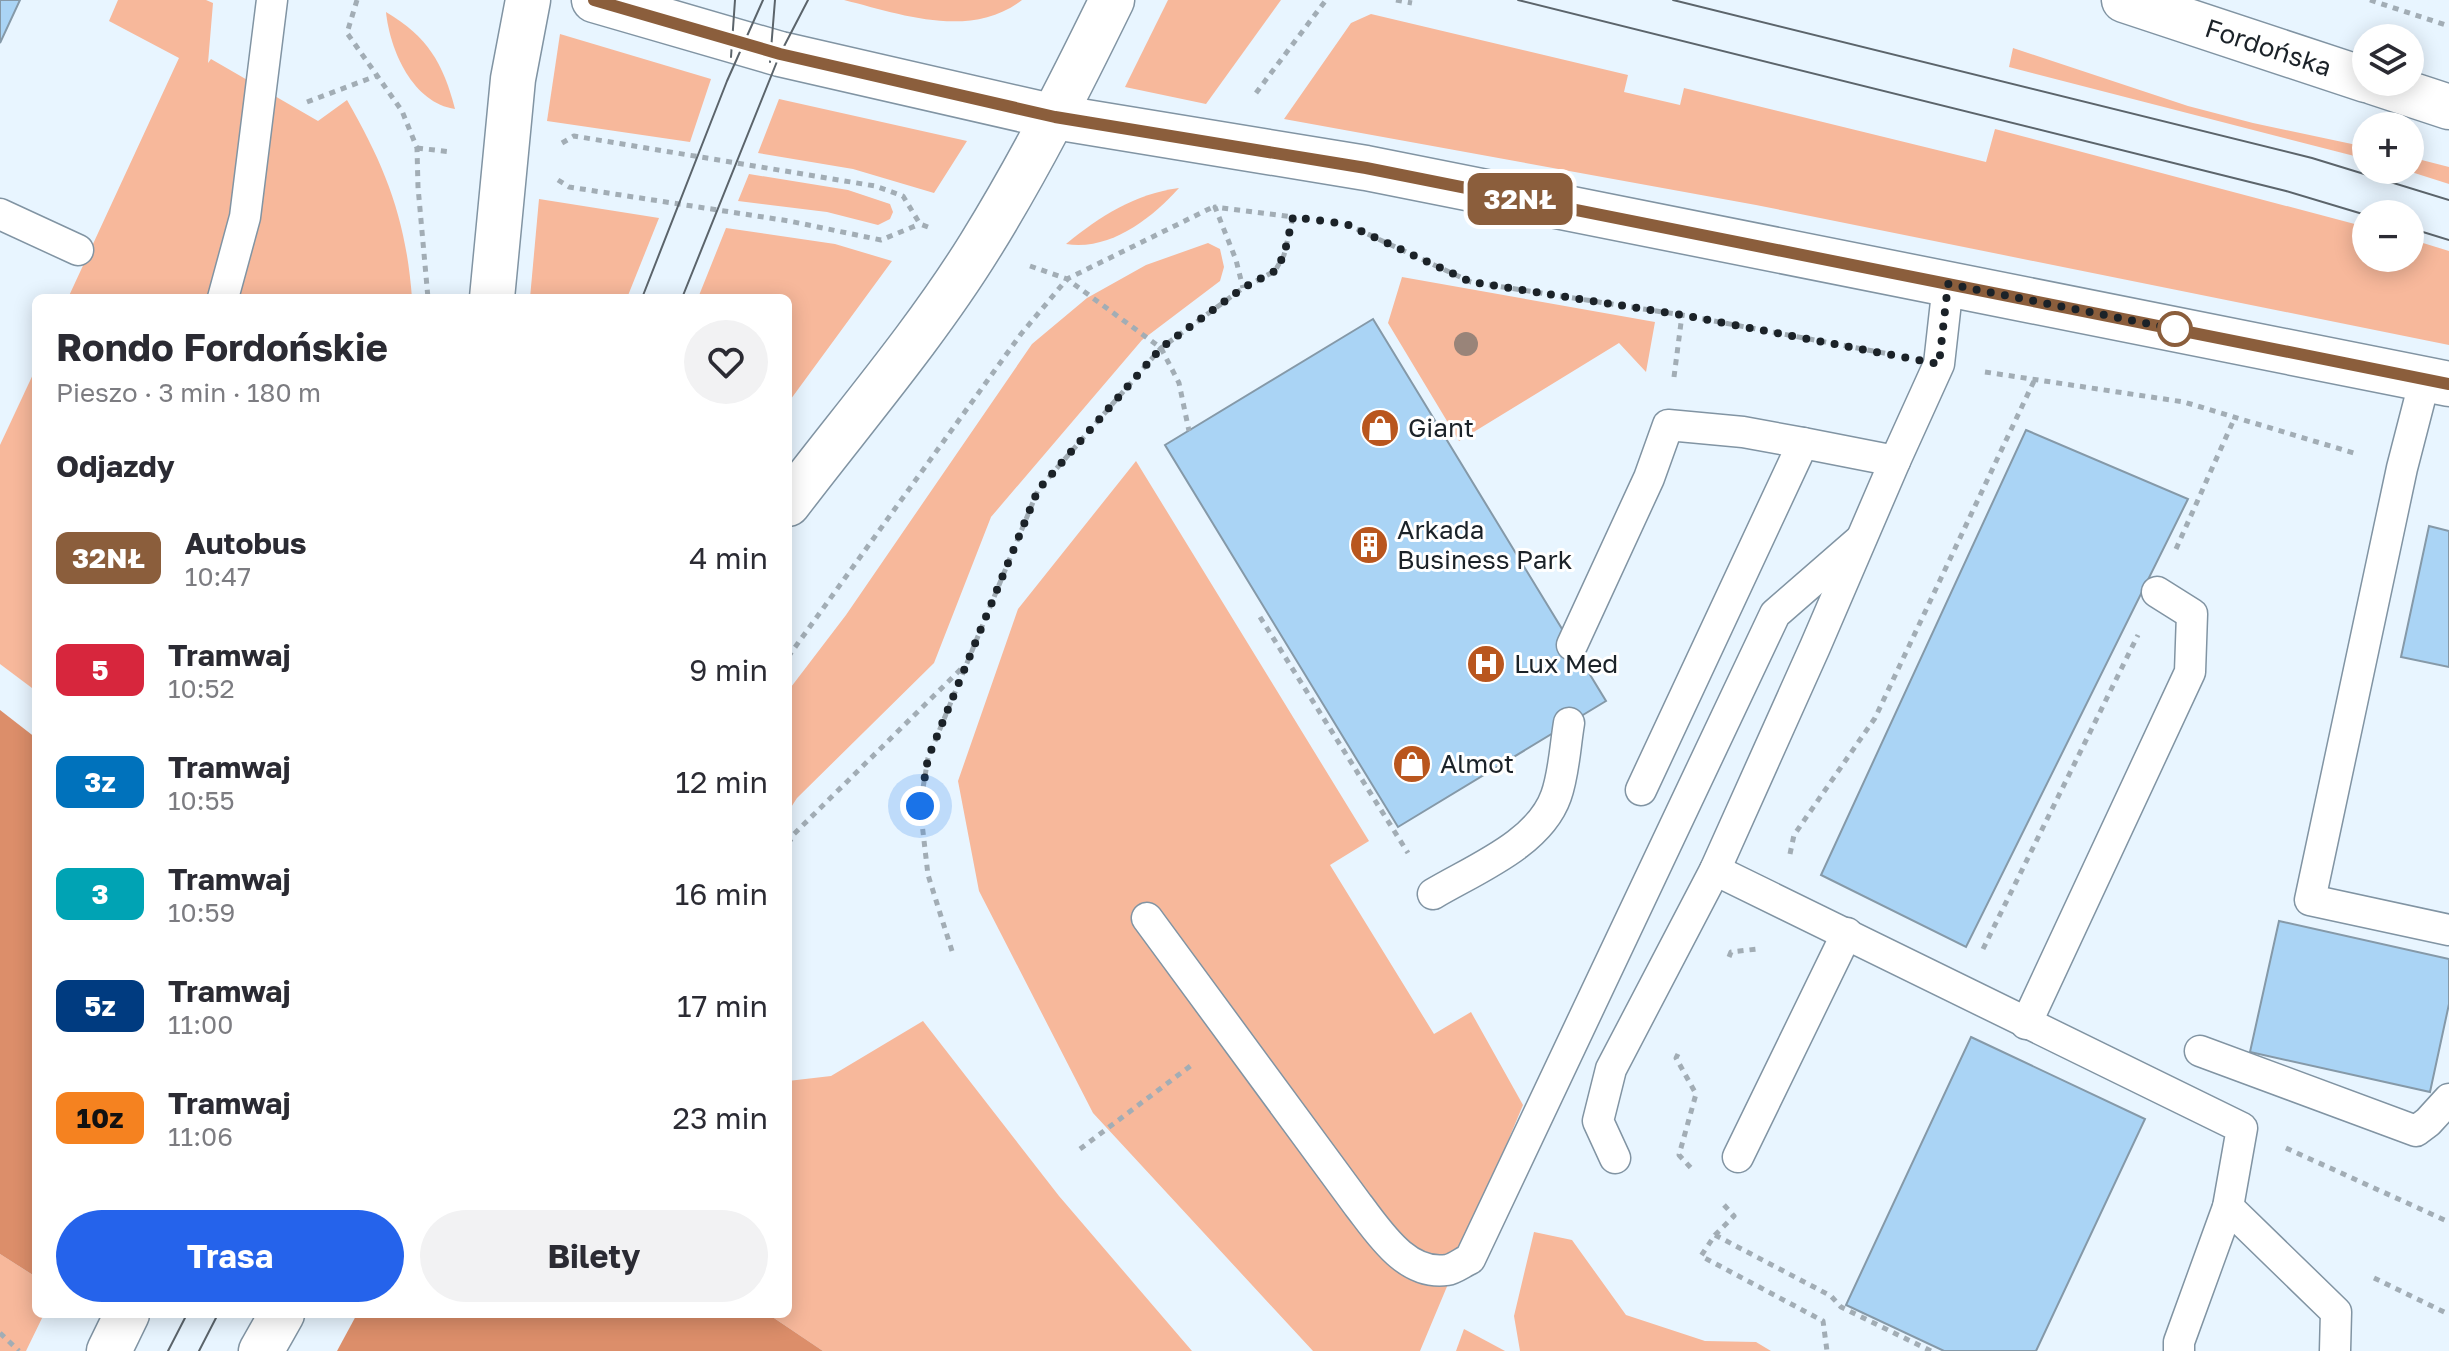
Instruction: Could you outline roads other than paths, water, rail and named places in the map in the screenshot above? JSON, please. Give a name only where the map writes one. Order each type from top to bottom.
[{"type":"main road","points":[[492,294],[513,79],[528,0]]},
{"type":"main road","points":[[594,0],[780,54],[1055,117],[1366,168],[2437,382]]},
{"type":"main road","points":[[792,499],[944,300],[980,247],[1055,117],[1112,0]]},
{"type":"main road","name":"Fordońska","points":[[2124,0],[2352,75]]},
{"type":"main road","points":[[2416,96],[2449,107]]},
{"type":"main road","points":[[109,1351],[125,1318]]},
{"type":"main road","points":[[261,1351],[280,1318]]},
{"type":"lane","points":[[224,294],[245,217],[272,0]]},
{"type":"lane","points":[[0,214],[78,250]]},
{"type":"lane","points":[[1615,1158],[1598,1121],[1611,1069],[1715,870],[1939,364],[1948,284]]},
{"type":"lane","points":[[2437,382],[2402,468],[2310,900],[2449,930]]},
{"type":"lane","points":[[1572,645],[1649,478],[1668,425],[1743,432],[1895,461]]},
{"type":"lane","points":[[1641,790],[1803,443]]},
{"type":"lane","points":[[1147,918],[1395,1251],[1419,1266],[1447,1270],[1470,1259],[1775,614],[1860,540]]},
{"type":"lane","points":[[2026,1024],[2190,672],[2192,614],[2157,592]]},
{"type":"lane","points":[[1433,894],[1532,835],[1557,794],[1569,723]]},
{"type":"lane","points":[[1715,870],[2242,1128],[2228,1207],[2179,1342],[2179,1351]]},
{"type":"lane","points":[[1738,1157],[1847,933]]},
{"type":"lane","points":[[2200,1051],[2416,1131],[2449,1099]]},
{"type":"lane","points":[[2228,1207],[2336,1312],[2335,1351]]},
{"type":"tram line","points":[[731,57],[735,0]]},
{"type":"tram line","points":[[644,294],[727,81],[763,0]]},
{"type":"tram line","points":[[770,62],[775,0]]},
{"type":"tram line","points":[[684,294],[780,54],[808,0]]},
{"type":"tram line","points":[[1518,0],[2286,191],[2352,211]]},
{"type":"tram line","points":[[1673,0],[2312,158],[2449,200]]},
{"type":"tram line","points":[[2424,232],[2449,240]]},
{"type":"tram line","points":[[168,1351],[185,1318]]},
{"type":"tram line","points":[[199,1351],[216,1318]]},
{"type":"place","name":"Giant","points":[[1380,428]]},
{"type":"place","name":"Arkada Business Park","points":[[1369,545]]},
{"type":"place","name":"Lux Med","points":[[1486,664]]},
{"type":"place","name":"Almot","points":[[1412,764]]}]
